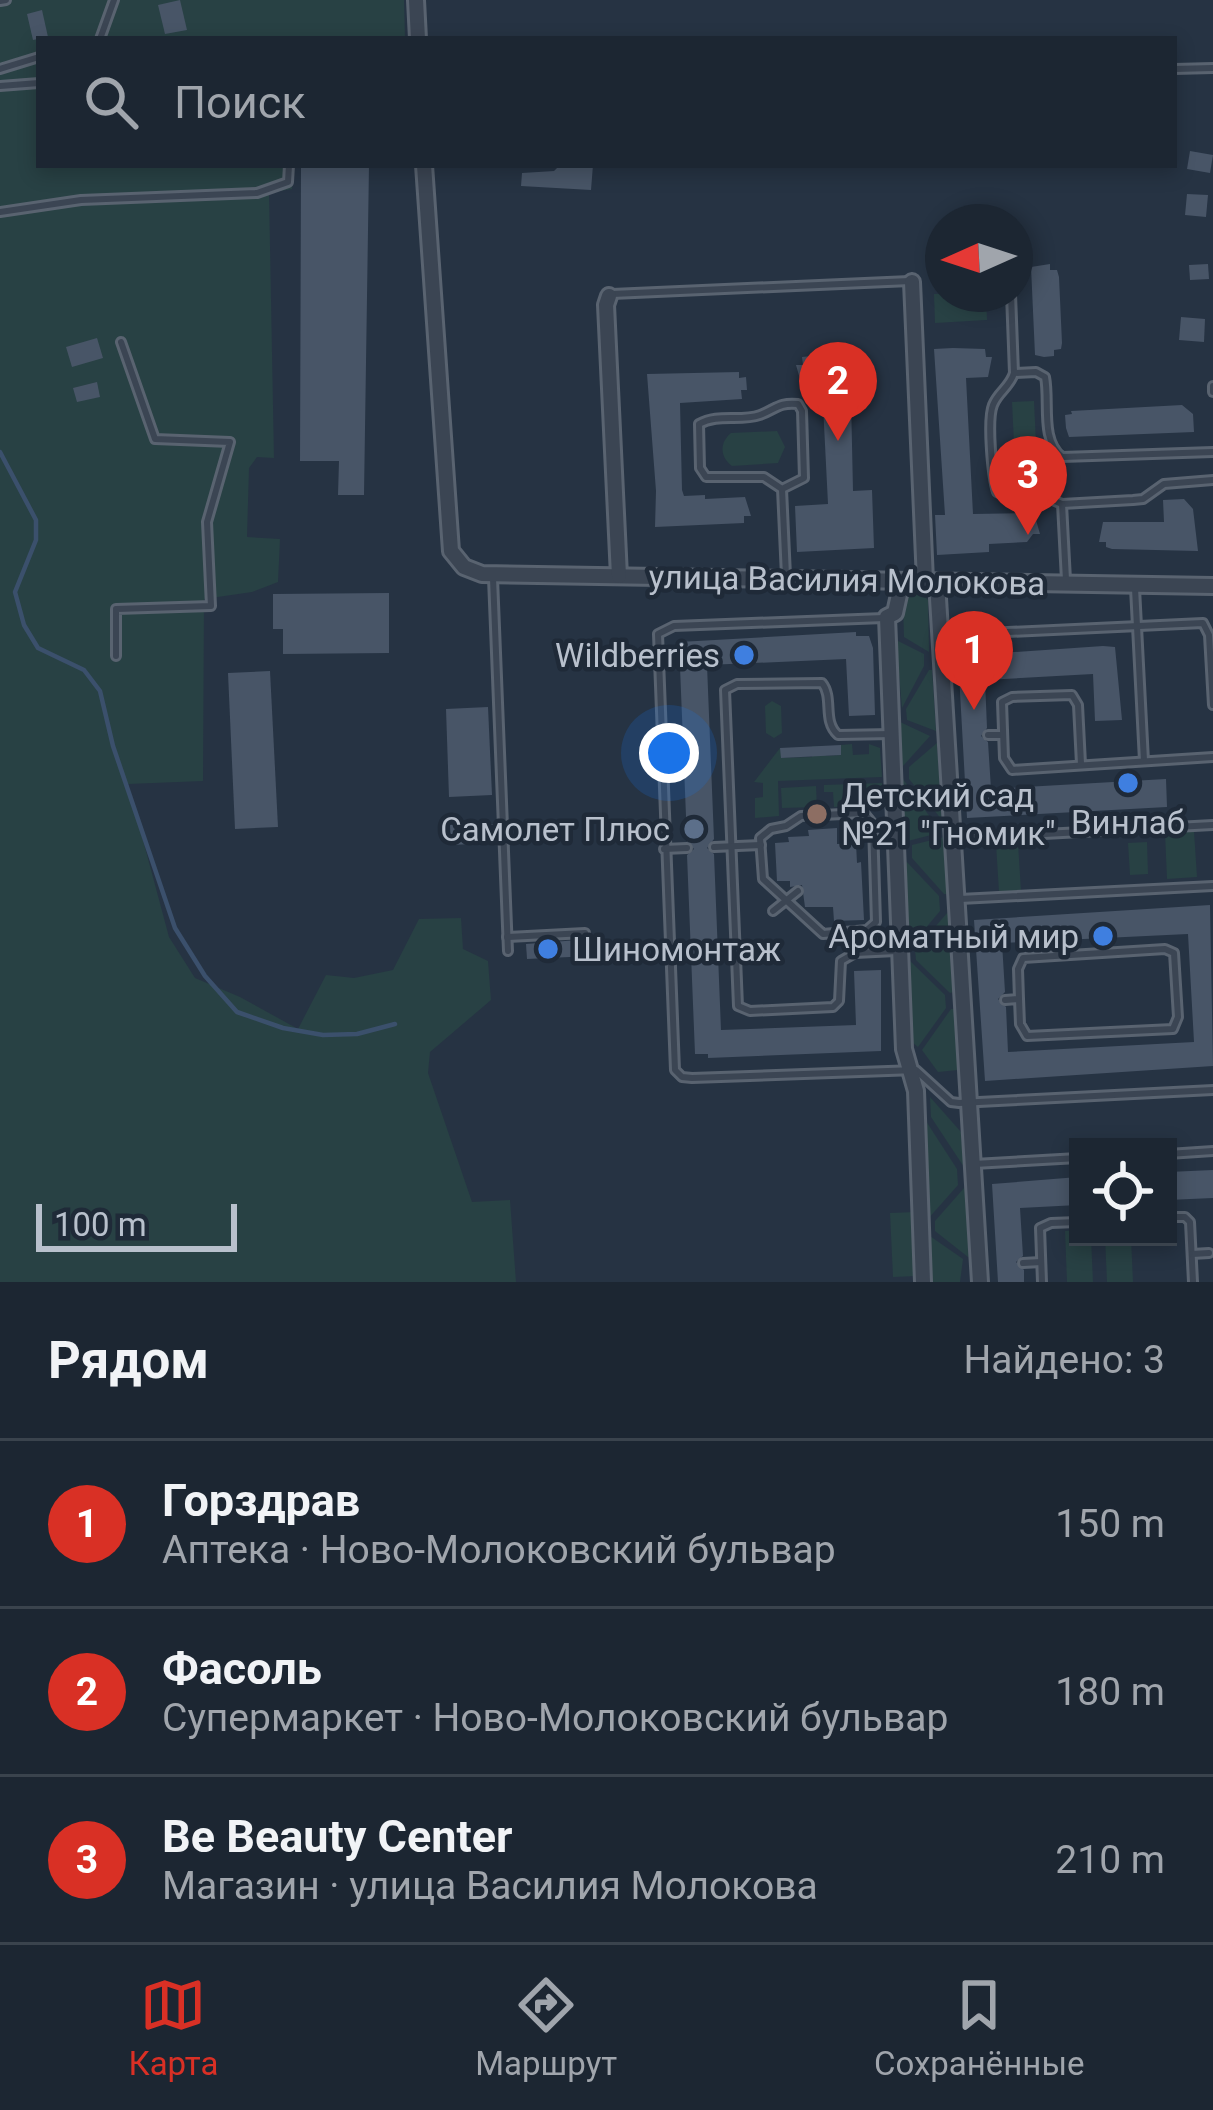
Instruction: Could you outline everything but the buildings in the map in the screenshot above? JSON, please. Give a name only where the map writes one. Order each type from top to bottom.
[{"type":"street","points":[[416,0],[418,36]]},
{"type":"street","points":[[424,168],[451,551],[464,567],[488,574]]},
{"type":"street","points":[[912,282],[931,581],[954,737],[953,839],[983,1271]]},
{"type":"street","points":[[609,296],[619,576]]},
{"type":"street","name":"улица Василия Молокова","points":[[488,574],[1213,586]]},
{"type":"street","points":[[902,581],[895,613],[887,617],[904,1049],[916,1091],[923,1282]]},
{"type":"lane","points":[[103,36],[114,0]]},
{"type":"lane","points":[[0,69],[36,58]]},
{"type":"lane","points":[[1177,69],[1213,68]]},
{"type":"lane","points":[[0,86],[36,82]]},
{"type":"lane","points":[[0,212],[81,200],[257,193],[288,182],[290,168]]},
{"type":"lane","points":[[609,296],[912,282]]},
{"type":"lane","points":[[1012,312],[1014,373],[992,409],[997,492],[1008,497],[1043,496],[1062,504],[1143,499],[1164,484],[1213,480]]},
{"type":"lane","points":[[116,656],[116,610],[211,606],[207,522],[230,442],[155,440],[121,342]]},
{"type":"lane","points":[[1014,373],[1045,377],[1049,439],[1062,457],[1213,452]]},
{"type":"lane","points":[[778,404],[798,404],[804,478],[782,489],[764,477],[706,477],[700,468],[699,424],[709,418],[758,416],[778,404]]},
{"type":"lane","points":[[782,489],[786,579]]},
{"type":"lane","points":[[1062,504],[1066,584]]},
{"type":"lane","points":[[488,574],[508,951]]},
{"type":"lane","points":[[1135,585],[1144,761]]},
{"type":"lane","points":[[887,617],[674,626],[658,634],[675,1070],[682,1077],[910,1070],[922,1072],[951,1102],[969,1103],[1213,1090]]},
{"type":"lane","points":[[940,635],[1203,622],[1209,634],[1213,705]]},
{"type":"lane","points":[[892,734],[838,735],[829,721],[828,694],[822,683],[731,686],[724,696],[736,998],[743,1010],[833,1007],[839,1001],[841,962],[848,955],[900,951]]},
{"type":"lane","points":[[1081,764],[1078,705],[1072,695],[1007,698],[1002,707],[1004,758],[1012,770],[1213,757]]},
{"type":"lane","points":[[988,736],[1003,735]]},
{"type":"lane","points":[[860,812],[872,819],[877,917],[867,930],[823,934],[763,879],[761,845],[764,832],[786,826],[801,815],[860,812]]},
{"type":"lane","points":[[953,839],[1213,825]]},
{"type":"lane","points":[[714,847],[761,845]]},
{"type":"lane","points":[[664,849],[687,848]]},
{"type":"lane","points":[[874,858],[896,857]]},
{"type":"lane","points":[[957,900],[1213,886]]},
{"type":"lane","points":[[772,910],[798,891]]},
{"type":"lane","points":[[508,937],[585,933]]},
{"type":"lane","points":[[1169,950],[1175,959],[1178,1018],[1173,1028],[1033,1037],[1022,1033],[1019,999],[1018,969],[1023,958],[1169,950]]},
{"type":"lane","points":[[1177,991],[1191,990]]},
{"type":"lane","points":[[1005,1000],[1019,999]]},
{"type":"lane","points":[[1177,1153],[1213,1151]]},
{"type":"lane","points":[[973,1164],[1069,1159]]},
{"type":"lane","points":[[1177,1217],[1190,1222],[1193,1282]]},
{"type":"lane","points":[[1042,1282],[1040,1228],[1069,1222]]},
{"type":"lane","points":[[1192,1254],[1209,1253]]},
{"type":"lane","points":[[1023,1263],[1041,1262]]},
{"type":"green space","points":[[0,0],[404,0],[405,36],[36,36],[36,168],[294,168],[292,189],[269,193],[274,458],[257,457],[249,468],[247,537],[280,539],[278,582],[252,592],[204,599],[203,781],[128,784],[169,937],[195,978],[298,1029],[326,975],[354,978],[393,970],[419,919],[461,918],[463,949],[488,961],[491,1000],[430,1052],[428,1073],[472,1202],[510,1200],[516,1282],[0,1282]]},
{"type":"green space","points":[[935,312],[987,312],[987,320],[935,323]]},
{"type":"green space","points":[[1034,401],[1038,485],[1016,486],[1012,402]]},
{"type":"green space","points":[[777,431],[785,447],[778,463],[732,466],[725,458],[723,445],[731,433]]},
{"type":"green space","points":[[920,592],[928,600],[929,652],[904,637],[907,594]]},
{"type":"green space","points":[[896,640],[924,654],[924,666],[902,708]]},
{"type":"green space","points":[[929,670],[936,731],[907,720],[906,709]]},
{"type":"green space","points":[[772,701],[781,706],[782,733],[774,738],[766,733],[765,706]]},
{"type":"green space","points":[[900,722],[930,736],[903,766],[901,766]]},
{"type":"green space","points":[[937,743],[942,820],[909,779],[909,767]]},
{"type":"green space","points":[[852,744],[853,755],[869,754],[869,744],[880,748],[882,777],[778,781],[779,816],[755,818],[755,798],[763,797],[763,783],[754,782],[780,748],[782,758],[812,757],[812,746],[825,746],[826,756],[841,755],[841,745]]},
{"type":"green space","points":[[903,779],[935,824],[935,834],[904,842]]},
{"type":"green space","points":[[882,783],[883,805],[864,806],[863,791],[855,791],[854,806],[834,807],[833,792],[824,792],[824,785]]},
{"type":"green space","points":[[816,786],[817,807],[782,808],[781,788]]},
{"type":"green space","points":[[1194,831],[1197,877],[1167,879],[1165,833]]},
{"type":"green space","points":[[944,837],[947,894],[912,858],[912,845]]},
{"type":"green space","points":[[1147,842],[1148,874],[1130,875],[1128,843]]},
{"type":"green space","points":[[1018,843],[1021,891],[999,892],[996,844]]},
{"type":"green space","points":[[905,860],[939,896],[940,911],[908,949]]},
{"type":"green space","points":[[948,912],[954,992],[950,993],[916,960],[915,950]]},
{"type":"green space","points":[[910,961],[945,995],[946,1008],[918,1047],[912,1042]]},
{"type":"green space","points":[[955,1009],[958,1070],[938,1072],[922,1050]]},
{"type":"green space","points":[[930,1097],[961,1132],[964,1167],[931,1117]]},
{"type":"green space","points":[[924,1118],[957,1169],[958,1185],[927,1220]]},
{"type":"green space","points":[[965,1187],[969,1257],[935,1231],[935,1221]]},
{"type":"green space","points":[[915,1212],[917,1276],[893,1277],[890,1213]]},
{"type":"green space","points":[[1065,1231],[1069,1231],[1069,1246],[1091,1246],[1093,1282],[1067,1282]]},
{"type":"green space","points":[[927,1234],[963,1259],[960,1282],[929,1282]]},
{"type":"green space","points":[[1105,1246],[1131,1246],[1133,1282],[1107,1282]]},
{"type":"waterway","points":[[0,452],[36,520],[36,540],[15,592],[24,625],[38,648],[84,670],[100,691],[113,746],[175,928],[205,976],[237,1012],[283,1028],[323,1035],[357,1034],[395,1024]]},
{"type":"place","name":"Фасоль","points":[[838,441]]},
{"type":"place","name":"Be Beauty Center","points":[[1028,535]]},
{"type":"place","name":"Wildberries","points":[[744,655]]},
{"type":"place","name":"Горздрав","points":[[974,710]]},
{"type":"place","name":"Винлаб","points":[[1128,783]]},
{"type":"place","name":"Детский сад №21 \"Гномик\"","points":[[817,814]]},
{"type":"place","name":"Самолет Плюс","points":[[694,829]]},
{"type":"place","name":"Ароматный мир","points":[[1103,936]]},
{"type":"place","name":"Шиномонтаж","points":[[548,949]]}]
